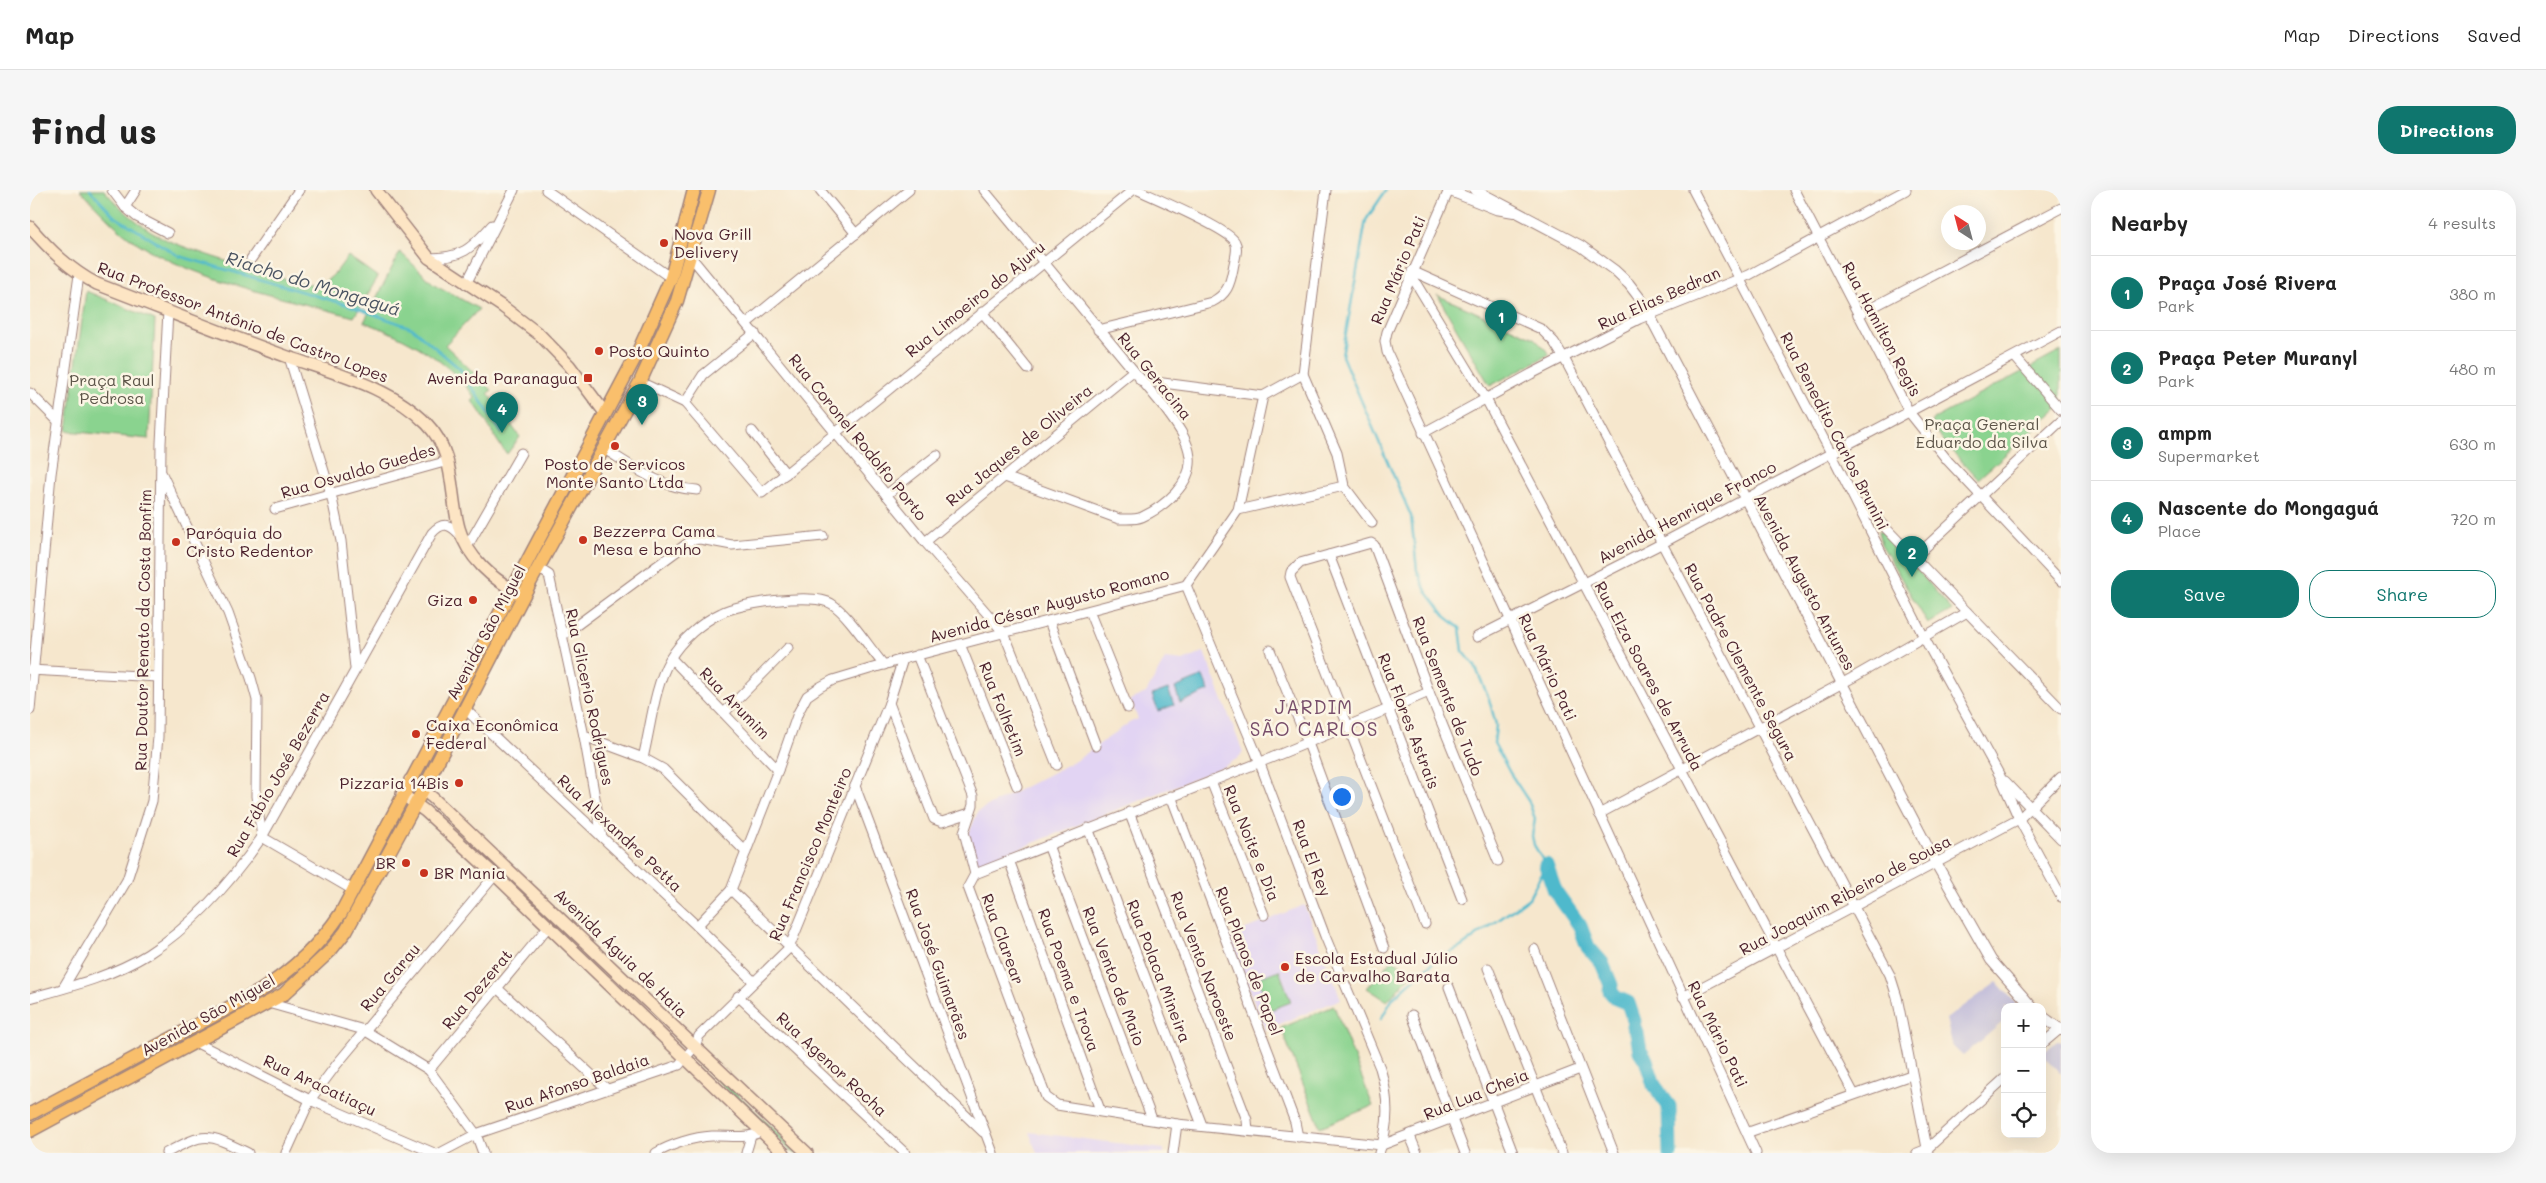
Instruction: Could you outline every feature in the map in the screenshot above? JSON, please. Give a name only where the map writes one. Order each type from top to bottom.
[{"type":"main road","points":[[376,190],[429,258],[526,324],[553,347],[605,413],[609,421],[606,445]]},
{"type":"main road","name":"Avenida São Miguel","points":[[30,1114],[278,980],[312,951],[327,934],[353,890],[402,794],[641,346],[671,278],[694,190]]},
{"type":"main road","name":"Avenida São Miguel","points":[[30,1131],[268,1003],[302,978],[330,951],[346,931],[416,804],[538,568],[640,382],[677,301],[691,258],[708,190]]},
{"type":"main road","name":"Rua Professor Antônio de Castro Lopes","points":[[30,227],[58,258],[79,274],[168,311],[370,387],[413,412],[439,439],[448,461],[464,542],[486,570],[512,590],[524,596]]},
{"type":"main road","name":"Avenida Águia de Haia","points":[[410,780],[423,790],[807,1153]]},
{"type":"main road","name":"Avenida Águia de Haia","points":[[402,794],[416,804],[495,875],[686,1059],[756,1134],[784,1153]]},
{"type":"street","points":[[112,190],[125,207],[154,227],[168,232]]},
{"type":"street","points":[[125,207],[136,190]]},
{"type":"street","points":[[251,259],[299,190]]},
{"type":"street","points":[[466,284],[514,190]]},
{"type":"street","points":[[546,190],[671,278]]},
{"type":"street","points":[[820,190],[856,234]]},
{"type":"street","points":[[746,323],[909,190]]},
{"type":"street","name":"Rua Geracina","points":[[984,190],[1182,432],[1190,459],[1187,477],[1177,492],[1142,517],[1119,519],[1005,477]]},
{"type":"street","name":"Rua Limoeiro do Ajuru","points":[[685,403],[762,493],[1133,190]]},
{"type":"street","points":[[1098,330],[1212,302],[1222,297],[1231,281],[1237,245],[1233,239],[1218,228],[1138,190]]},
{"type":"street","points":[[1326,190],[1303,374],[1337,453],[1344,486],[1372,523]]},
{"type":"street","name":"Avenida Augusto Antunes","points":[[1448,190],[1496,209],[1514,212]]},
{"type":"street","name":"Rua Mário Pati","points":[[1448,190],[1385,341],[1387,352],[1683,997],[1748,1132],[1756,1153]]},
{"type":"street","name":"Avenida Augusto Antunes","points":[[1475,190],[1501,202],[1514,212],[1581,246],[1602,260],[1629,284],[1650,315],[1937,865],[1991,960],[2029,1003]]},
{"type":"street","name":"Rua Benedito Carlos Brunini","points":[[1692,190],[1831,453],[1924,637],[2000,776],[2019,819],[2061,898]]},
{"type":"street","name":"Rua Hamilton Regis","points":[[1794,190],[1909,412],[1926,435],[1980,496],[2061,581]]},
{"type":"street","name":"Rua Elias Bedran","points":[[1423,433],[1564,358],[1650,315],[1739,279],[1906,190]]},
{"type":"street","points":[[1858,315],[2061,208]]},
{"type":"street","points":[[429,258],[449,257],[469,250],[501,214]]},
{"type":"street","name":"Rua Coronel Rodolfo Porto","points":[[691,258],[755,333],[924,542],[1004,633],[1057,765]]},
{"type":"street","name":"Rua Padre Clemente Segura","points":[[1412,273],[1541,330],[1554,342],[1564,358],[1890,975],[1897,997],[1911,1075],[1928,1151]]},
{"type":"street","name":"Rua Elza Soares de Arruda","points":[[1412,273],[1486,399],[1854,1094]]},
{"type":"street","points":[[30,710],[32,670],[51,474],[79,274]]},
{"type":"street","name":"Rua Doutor Renato da Costa Bonfim","points":[[63,988],[127,880],[152,801],[156,769],[163,384],[168,311]]},
{"type":"street","points":[[982,312],[1028,370]]},
{"type":"street","points":[[1909,412],[2061,331]]},
{"type":"street","points":[[640,382],[685,403],[703,376],[755,333]]},
{"type":"street","points":[[290,357],[331,494],[348,581],[355,668]]},
{"type":"street","points":[[2015,357],[2061,410]]},
{"type":"street","name":"Rua Jaques de Oliveira","points":[[924,542],[1133,371]]},
{"type":"street","points":[[1140,380],[1263,396],[1303,374]]},
{"type":"street","points":[[30,393],[58,420]]},
{"type":"street","name":"Avenida César Augusto Romano","points":[[697,926],[731,890],[798,713],[807,696],[833,680],[903,659],[1186,585],[1238,510],[1263,396]]},
{"type":"street","name":"Avenida Henrique Franco","points":[[1477,637],[1662,543],[1909,412]]},
{"type":"street","points":[[1914,558],[1980,496],[2059,427]]},
{"type":"street","points":[[752,431],[786,474]]},
{"type":"street","points":[[606,445],[657,481],[671,487],[696,490]]},
{"type":"street","points":[[464,542],[521,453]]},
{"type":"street","points":[[886,495],[937,455]]},
{"type":"street","name":"Rua Osvaldo Guedes","points":[[276,510],[448,461]]},
{"type":"street","points":[[161,471],[228,613],[252,678],[257,700],[256,796],[262,837],[353,890]]},
{"type":"street","points":[[1238,510],[1344,486]]},
{"type":"street","points":[[1853,499],[1876,518],[2061,710]]},
{"type":"street","name":"Rua Fábio José Bezerra","points":[[30,998],[109,973],[148,955],[181,930],[234,877],[262,837],[432,533],[441,525],[447,524],[452,526],[464,542]]},
{"type":"street","points":[[562,636],[692,540],[700,539],[732,545],[823,536]]},
{"type":"street","name":"Rua Semente de Tudo","points":[[1329,555],[1371,543],[1374,545],[1429,692],[1498,861]]},
{"type":"street","points":[[1329,555],[1295,566],[1290,577],[1425,924]]},
{"type":"street","name":"Rua Flores Astrais","points":[[1329,555],[1462,899]]},
{"type":"street","name":"Rua Glicerio Rodrigues","points":[[538,568],[549,575],[584,736],[602,837]]},
{"type":"street","name":"Rua El Rey","points":[[1186,585],[1260,762],[1325,936],[1384,1082],[1388,1109],[1380,1149]]},
{"type":"street","points":[[643,758],[660,683],[671,658],[694,632],[722,612],[760,604],[813,598],[823,599],[833,604],[884,665]]},
{"type":"street","points":[[1090,611],[1128,708]]},
{"type":"street","points":[[1599,814],[1681,768],[1841,684],[1967,612]]},
{"type":"street","points":[[1048,622],[1096,746]]},
{"type":"street","name":"Rua Folhetim","points":[[960,644],[1017,786]]},
{"type":"street","points":[[724,713],[788,648]]},
{"type":"street","points":[[1270,650],[1308,742],[1384,948]]},
{"type":"street","points":[[917,655],[973,796],[964,832],[975,874]]},
{"type":"street","name":"Rua Arumim","points":[[671,658],[778,770]]},
{"type":"street","name":"Rua Francisco Monteiro","points":[[686,1059],[699,1036],[753,981],[790,948],[889,703],[903,659]]},
{"type":"street","points":[[32,670],[158,678]]},
{"type":"street","name":"Rua Clarear","points":[[1380,1149],[1202,1125],[1177,1124],[1100,1110],[1057,1105],[1046,1097],[968,887],[975,874],[1260,762],[1429,692]]},
{"type":"street","points":[[889,703],[934,819],[942,822],[970,813]]},
{"type":"street","name":"Rua Alexandre Petta","points":[[464,708],[697,926],[753,981]]},
{"type":"street","points":[[584,736],[643,758],[663,769],[746,852]]},
{"type":"street","points":[[2000,776],[2061,838]]},
{"type":"street","name":"Rua Joaquim Ribeiro de Sousa","points":[[1683,997],[1937,865],[2019,819],[2061,777]]},
{"type":"street","name":"Rua Noite e Dia","points":[[1211,781],[1264,915]]},
{"type":"street","name":"Rua José Guimarães","points":[[855,786],[984,1134],[993,1153]]},
{"type":"street","name":"Rua Planos de Papel","points":[[1171,796],[1295,1122],[1298,1137]]},
{"type":"street","name":"Rua Vento Noroeste","points":[[1129,812],[1247,1120],[1248,1131]]},
{"type":"street","name":"Rua Polaca Mineira","points":[[1088,828],[1202,1125]]},
{"type":"street","name":"Rua Vento de Maio","points":[[1048,845],[1152,1119]]},
{"type":"street","name":"Rua Poema e Trova","points":[[1009,860],[1100,1110]]},
{"type":"street","name":"Rua Garau","points":[[286,1153],[310,1100],[364,1030],[495,875]]},
{"type":"street","points":[[731,890],[984,1134]]},
{"type":"street","name":"Rua Dezerat","points":[[429,1070],[548,927]]},
{"type":"street","points":[[1534,948],[1614,1153]]},
{"type":"street","points":[[1488,968],[1562,1153]]},
{"type":"street","points":[[1449,987],[1513,1153]]},
{"type":"street","points":[[496,988],[606,1088]]},
{"type":"street","name":"Rua Agenor Rocha","points":[[738,996],[905,1153]]},
{"type":"street","points":[[268,1003],[364,1030],[429,1070],[476,1134],[483,1153]]},
{"type":"street","points":[[1412,1015],[1465,1153]]},
{"type":"street","points":[[2046,1019],[2060,1029],[2046,1041]]},
{"type":"street","name":"Rua Aracatiaçu","points":[[195,1042],[310,1100],[434,1153]]},
{"type":"street","name":"Rua Afonso Baldaia","points":[[476,1134],[606,1088],[679,1065],[686,1059]]},
{"type":"street","name":"Rua Lua Cheia","points":[[1380,1149],[1580,1069]]},
{"type":"street","points":[[1748,1132],[1911,1075]]},
{"type":"street","points":[[1917,1153],[1928,1151],[2001,1082]]},
{"type":"street","points":[[1174,1153],[1177,1124]]},
{"type":"street","points":[[440,1153],[476,1134]]},
{"type":"street","points":[[660,1152],[694,1139],[711,1136],[756,1134]]},
{"type":"street","points":[[746,1153],[756,1134]]},
{"type":"street","points":[[166,1153],[197,1137],[210,1136],[248,1153]]},
{"type":"street","points":[[1410,1136],[1417,1153]]},
{"type":"shaded area","points":[[1204,652],[1243,752],[1240,757],[1223,767],[978,865],[967,838],[978,811],[1077,760],[1129,723],[1138,719],[1130,700],[1146,693],[1165,659],[1183,661]]},
{"type":"shaded area","name":"Escola Estadual Júlio de Carvalho Barata","points":[[1304,905],[1341,999],[1265,1030],[1229,936]]},
{"type":"shaded area","points":[[1997,982],[2015,1003],[2001,1003],[2001,1023],[1963,1056],[1953,1047],[1946,1019]]},
{"type":"shaded area","points":[[2057,1041],[2061,1042],[2061,1074],[2046,1058],[2046,1051]]},
{"type":"shaded area","points":[[1029,1132],[1164,1149],[1164,1153],[1037,1153]]},
{"type":"green space","points":[[80,190],[104,190],[133,218],[150,230],[178,245],[269,274],[308,284],[318,284],[332,276],[348,256],[378,277],[354,317],[270,295],[210,277],[156,254],[126,235]]},
{"type":"green space","points":[[400,252],[434,284],[479,309],[445,345],[492,390],[488,393],[520,437],[507,454],[472,401],[475,398],[453,373],[411,343],[364,322]]},
{"type":"green space","name":"Praça Raul Pedrosa","points":[[86,291],[155,320],[149,439],[67,431]]},
{"type":"green space","points":[[1437,295],[1534,338],[1550,354],[1490,386]]},
{"type":"green space","name":"Praça General Eduardo da Silva","points":[[2061,351],[2061,405],[1978,479],[1942,440],[1932,424],[1934,419]]},
{"type":"green space","points":[[1878,531],[1885,533],[1952,610],[1928,624],[1881,544]]},
{"type":"green space","points":[[1393,959],[1412,974],[1387,1001],[1367,988]]},
{"type":"green space","points":[[1279,970],[1291,1002],[1270,1010],[1258,978]]},
{"type":"green space","points":[[1334,1006],[1373,1106],[1320,1127],[1281,1028]]},
{"type":"green space","points":[[699,1058],[799,1153],[793,1153],[697,1061]]},
{"type":"water","points":[[1203,676],[1209,691],[1180,703],[1175,688]]},
{"type":"water","points":[[1168,689],[1174,705],[1158,711],[1152,695]]},
{"type":"waterway","name":"Riacho do Mongaguá","points":[[90,190],[114,216],[179,256],[348,305],[412,328],[460,369],[502,433]]},
{"type":"waterway","points":[[1381,1019],[1393,998],[1437,959],[1461,947],[1529,898],[1546,865],[1534,845],[1532,836],[1535,819],[1529,802],[1510,773],[1494,743],[1496,725],[1489,699],[1475,666],[1463,651],[1460,628],[1446,617],[1426,591],[1417,570],[1411,516],[1342,356],[1366,220],[1386,190]]},
{"type":"waterway","points":[[1546,865],[1555,891],[1580,926],[1588,947],[1602,963],[1611,985],[1610,991],[1616,998],[1628,1003],[1640,1051],[1646,1060],[1654,1085],[1669,1106],[1670,1153]]},
{"type":"place","name":"Nova Grill Delivery","points":[[664,243]]},
{"type":"place","name":"Praça José Rivera","points":[[1501,341]]},
{"type":"place","name":"Posto Quinto","points":[[599,351]]},
{"type":"place","name":"Avenida Paranagua","points":[[588,378]]},
{"type":"place","name":"ampm","points":[[642,425]]},
{"type":"place","name":"Nascente do Mongaguá","points":[[502,433]]},
{"type":"place","name":"Posto de Servicos Monte Santo Ltda","points":[[615,446]]},
{"type":"place","name":"Bezzerra Cama Mesa e banho","points":[[583,540]]},
{"type":"place","name":"Paróquia do Cristo Redentor","points":[[176,542]]},
{"type":"place","name":"Praça Peter Muranyl","points":[[1912,577]]},
{"type":"place","name":"Giza","points":[[473,600]]},
{"type":"place","name":"Caixa Econômica Federal","points":[[416,734]]},
{"type":"place","name":"Pizzaria 14Bis","points":[[459,783]]},
{"type":"place","name":"BR","points":[[406,863]]},
{"type":"place","name":"BR Mania","points":[[424,873]]},
{"type":"place","name":"Escola Estadual Júlio de Carvalho Barata","points":[[1285,967]]},
{"type":"district","name":"JARDIM SÃO CARLOS","points":[[1314,718]]}]
